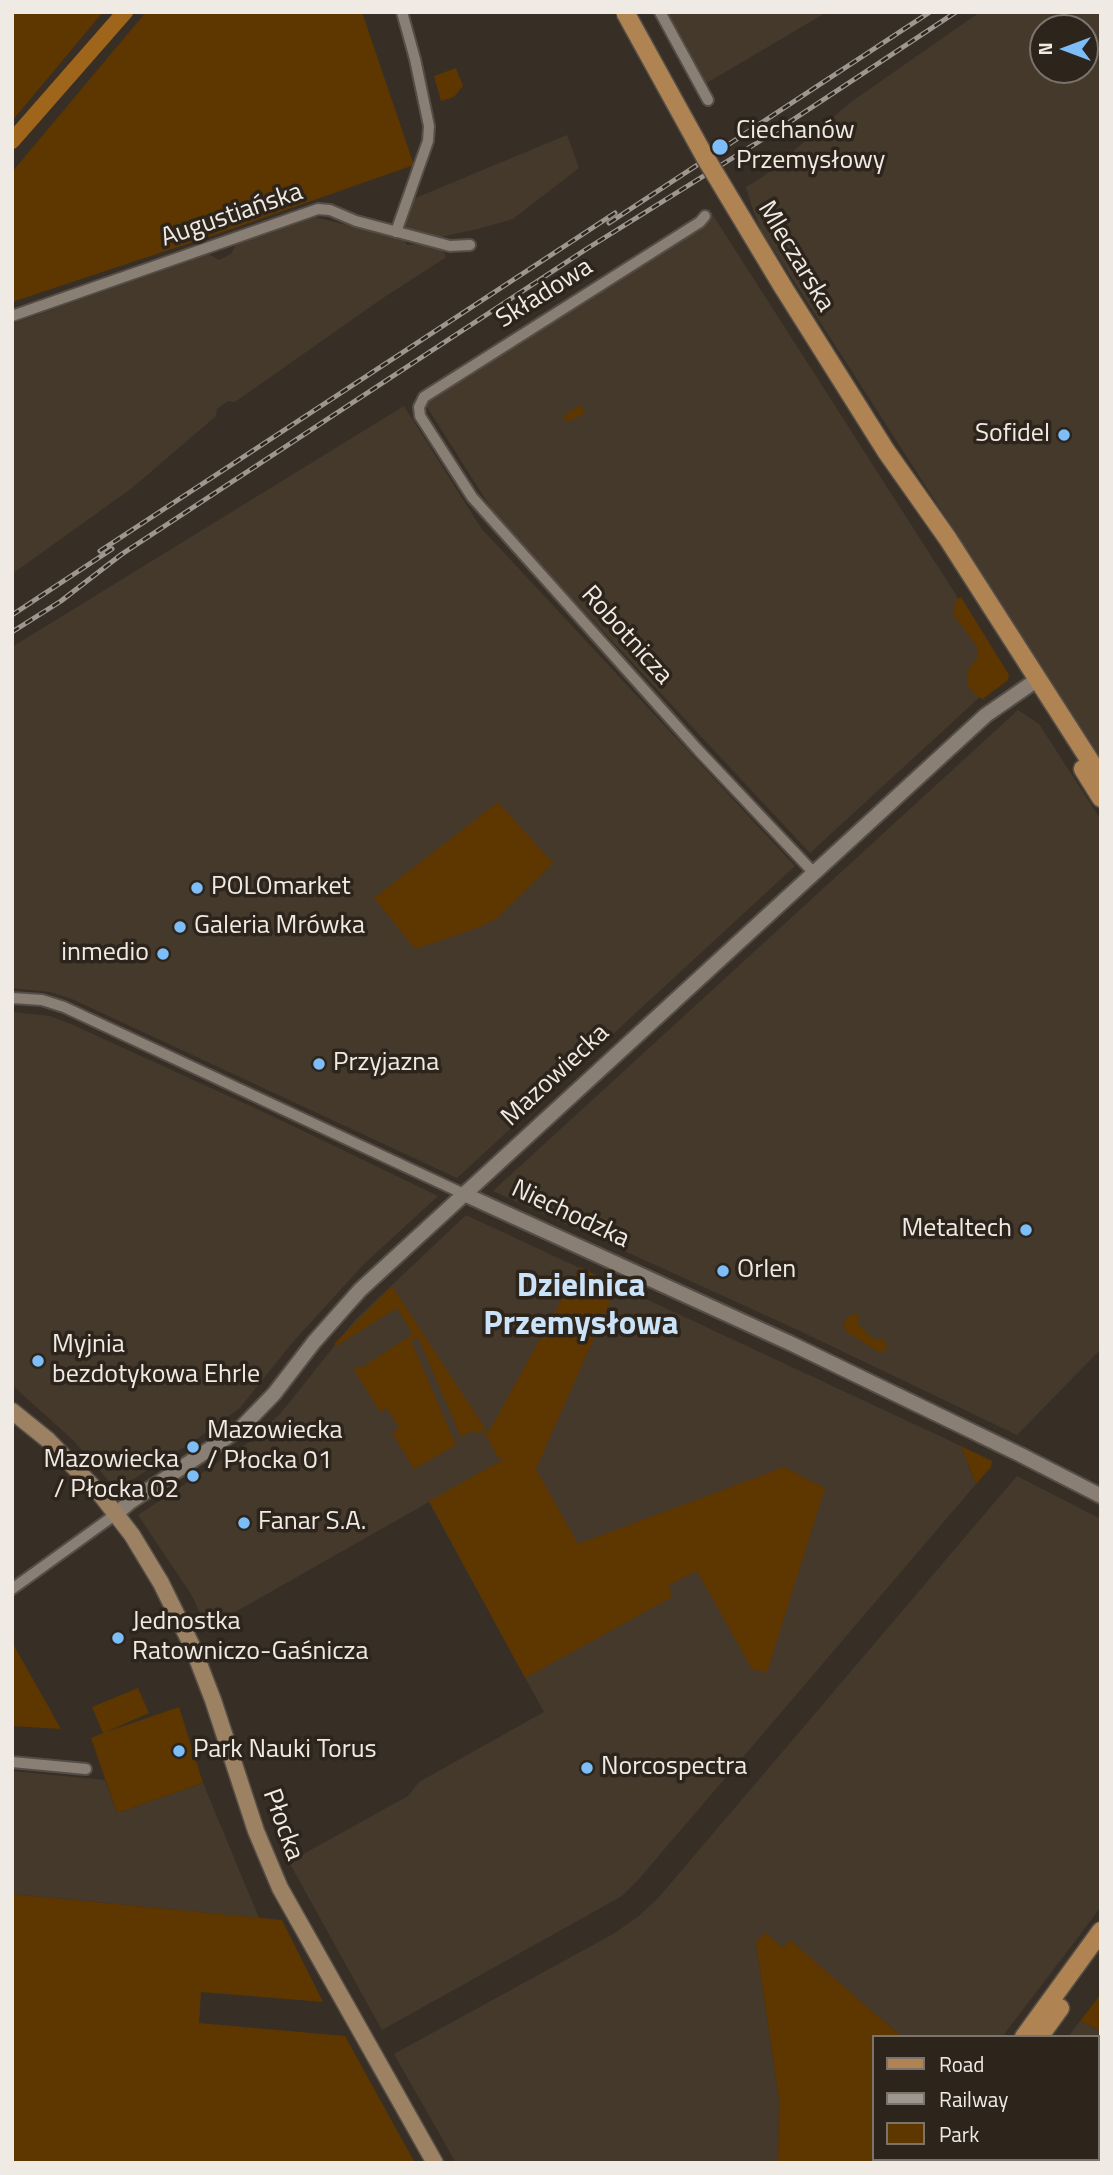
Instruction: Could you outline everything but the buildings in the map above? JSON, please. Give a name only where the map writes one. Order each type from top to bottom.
[{"type":"main road","name":"Mleczarska","points":[[625,12],[715,174],[783,288],[886,451],[948,538],[1101,798]]},
{"type":"main road","name":"Mleczarska","points":[[1033,682],[1101,778]]},
{"type":"main road","name":"Płocka","points":[[12,1411],[72,1464],[116,1514],[161,1583],[189,1637],[214,1700],[256,1832],[280,1888],[435,2163]]},
{"type":"main road","points":[[1025,2035],[1101,1931]]},
{"type":"main road","points":[[1040,2035],[1101,1952]]},
{"type":"street","points":[[396,232],[428,141],[429,125],[402,12]]},
{"type":"street","points":[[660,12],[708,100]]},
{"type":"street","name":"Augustiańska","points":[[12,316],[318,209],[330,210],[356,221],[450,246],[470,245]]},
{"type":"street","name":"Składowa","points":[[420,416],[419,407],[424,397],[689,229],[705,216]]},
{"type":"street","name":"Robotnicza","points":[[420,416],[472,497],[699,751],[814,873]]},
{"type":"street","name":"Mazowiecka","points":[[116,1514],[241,1429],[274,1394],[314,1342],[360,1290],[986,715],[1033,682]]},
{"type":"street","name":"Niechodzka","points":[[12,998],[42,1000],[64,1007],[792,1344],[1101,1496]]},
{"type":"street","points":[[12,1589],[116,1514]]},
{"type":"street","points":[[12,1762],[86,1769]]},
{"type":"shaded area","points":[[666,12],[827,12],[705,84]]},
{"type":"shaded area","points":[[980,12],[1101,12],[1101,759],[761,230],[746,187],[764,176],[851,102]]},
{"type":"shaded area","points":[[567,135],[579,168],[513,219],[440,237],[403,227],[413,199]]},
{"type":"shaded area","points":[[709,209],[1006,673],[810,853],[498,519],[420,396]]},
{"type":"shaded area","points":[[314,217],[404,239],[407,245],[420,244],[440,249],[445,258],[380,300],[235,402],[228,401],[217,409],[216,416],[132,488],[12,574],[12,324],[209,254],[219,260],[231,254],[236,244]]},
{"type":"shaded area","points":[[404,406],[481,528],[795,866],[457,1178],[72,999],[50,992],[12,988],[12,647]]},
{"type":"shaded area","points":[[1018,710],[1039,724],[1101,820],[1101,1349],[1017,1435],[800,1331],[493,1191]]},
{"type":"shaded area","points":[[12,1012],[50,1016],[71,1024],[438,1196],[364,1264],[292,1343],[240,1408],[197,1439],[115,1488],[74,1441],[12,1385]]},
{"type":"shaded area","points":[[466,1215],[961,1446],[976,1484],[622,1896],[382,2030],[289,1862],[408,1796],[419,1782],[544,1712],[429,1502],[207,1628],[191,1594],[138,1515],[252,1440],[280,1414],[355,1320]]},
{"type":"shaded area","points":[[1017,1476],[1101,1519],[1101,1907],[1004,2035],[900,2035],[790,1941],[783,1948],[756,1943],[779,2099],[778,2163],[456,2163],[394,2054],[613,1934],[639,1916],[659,1897]]},
{"type":"shaded area","points":[[12,1771],[105,1780],[117,1813],[203,1783],[259,1918],[12,1894]]},
{"type":"shaded area","points":[[1080,2021],[1101,2031],[1101,2132],[1099,2035],[1070,2035]]},
{"type":"green space","points":[[12,12],[103,12],[12,121]]},
{"type":"green space","points":[[146,12],[362,12],[414,165],[12,302],[12,172]]},
{"type":"green space","points":[[456,68],[463,86],[454,97],[441,101],[434,76]]},
{"type":"green space","points":[[580,405],[585,413],[567,422],[563,416]]},
{"type":"green space","points":[[961,597],[1009,675],[1008,680],[983,699],[976,696],[967,684],[968,670],[978,657],[978,648],[953,614],[956,600]]},
{"type":"green space","points":[[498,802],[553,863],[496,919],[415,949],[374,898]]},
{"type":"green space","points":[[580,1267],[617,1286],[536,1469],[578,1544],[784,1467],[825,1488],[767,1672],[752,1669],[697,1571],[669,1585],[672,1597],[525,1678],[429,1501],[504,1459],[503,1457],[499,1459],[483,1430],[476,1434],[474,1430],[461,1437],[418,1337],[411,1341],[456,1445],[414,1469],[392,1433],[399,1428],[387,1408],[380,1412],[353,1368],[361,1368],[413,1334],[397,1308],[336,1346],[334,1344],[392,1286],[488,1433]]},
{"type":"green space","points":[[853,1314],[859,1316],[858,1324],[875,1341],[880,1338],[887,1344],[885,1352],[879,1352],[845,1331],[844,1321]]},
{"type":"green space","points":[[961,1446],[992,1461],[991,1467],[976,1484]]},
{"type":"green space","points":[[12,1642],[61,1729],[12,1726]]},
{"type":"green space","points":[[138,1688],[149,1713],[106,1732],[179,1707],[203,1783],[117,1813],[91,1738],[103,1733],[92,1707]]},
{"type":"green space","points":[[12,1894],[282,1920],[323,2002],[201,1992],[199,2023],[345,2036],[415,2163],[12,2163]]},
{"type":"green space","points":[[765,1932],[783,1948],[790,1940],[900,2035],[872,2035],[872,2161],[904,2161],[902,2163],[778,2163],[779,2099],[756,1943]]},
{"type":"green space","points":[[1101,1994],[1101,2031],[1080,2021]]},
{"type":"waterway","points":[[12,141],[125,12]]},
{"type":"railway","points":[[609,223],[930,12]]},
{"type":"railway","points":[[12,632],[61,601],[122,554],[588,248],[779,129],[956,12]]},
{"type":"railway","points":[[100,551],[615,213]]},
{"type":"railway","points":[[12,615],[112,549]]},
{"type":"place","name":"Ciechanów Przemysłowy","points":[[720,147]]},
{"type":"place","name":"Sofidel","points":[[1064,435]]},
{"type":"place","name":"POLOmarket","points":[[197,888]]},
{"type":"place","name":"Galeria Mrówka","points":[[180,927]]},
{"type":"place","name":"inmedio","points":[[163,954]]},
{"type":"place","name":"Przyjazna","points":[[319,1064]]},
{"type":"place","name":"Metaltech","points":[[1026,1230]]},
{"type":"place","name":"Orlen","points":[[723,1271]]},
{"type":"place","name":"Myjnia bezdotykowa Ehrle","points":[[38,1361]]},
{"type":"place","name":"Mazowiecka / Płocka 01","points":[[193,1447]]},
{"type":"place","name":"Mazowiecka / Płocka 02","points":[[193,1476]]},
{"type":"place","name":"Fanar S.A.","points":[[244,1523]]},
{"type":"place","name":"Jednostka Ratowniczo-Gaśnicza","points":[[118,1638]]},
{"type":"place","name":"Park Nauki Torus","points":[[179,1751]]},
{"type":"place","name":"Norcospectra","points":[[587,1768]]},
{"type":"district","name":"Dzielnica Przemysłowa","points":[[581,1307]]}]
